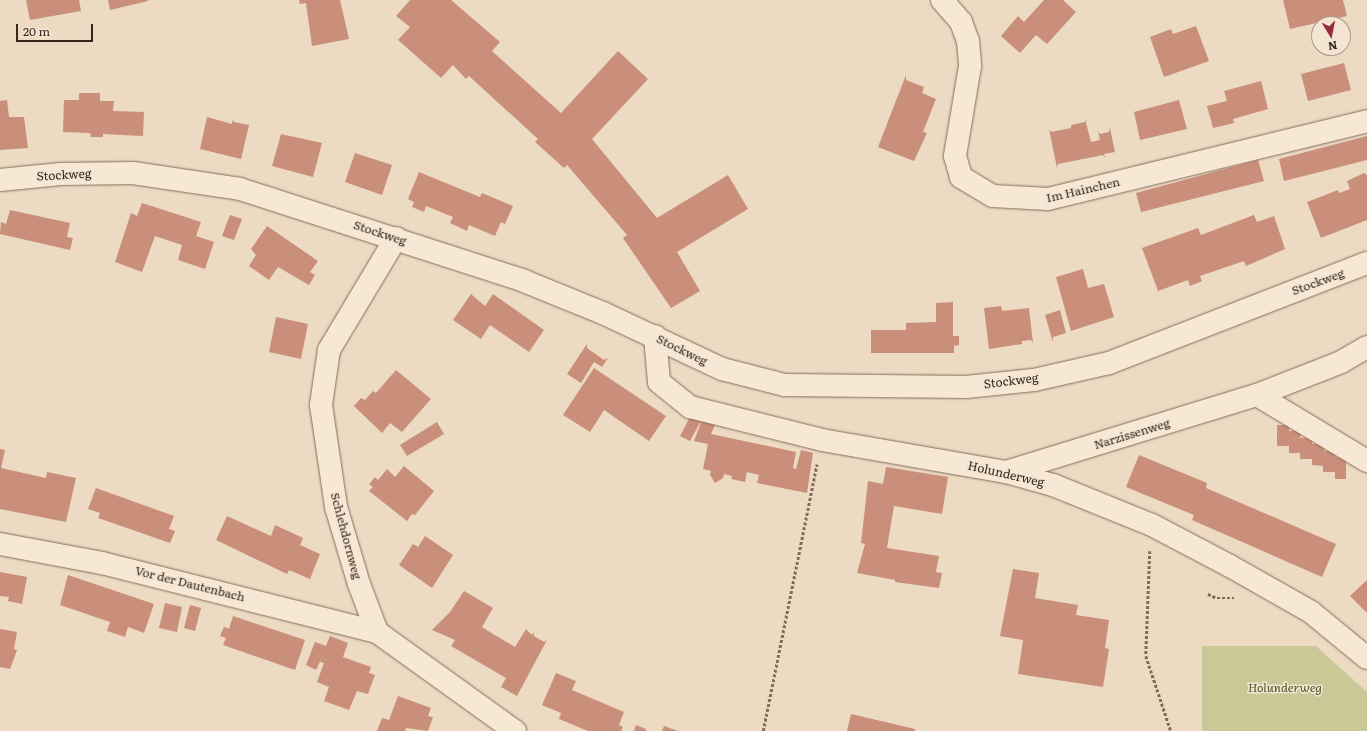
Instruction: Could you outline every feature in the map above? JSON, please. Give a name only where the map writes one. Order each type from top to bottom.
[{"type":"street","name":"Im Hainchen","points":[[942,0],[961,22],[968,41],[970,66],[955,156],[961,177],[993,196],[1048,200],[1367,121]]},
{"type":"street","name":"Stockweg","points":[[0,180],[61,174],[133,173],[202,181],[240,188],[524,281],[655,336],[722,369],[785,385],[966,387],[1034,380],[1109,363],[1367,263]]},
{"type":"street","name":"Schlehdornweg","points":[[377,632],[358,584],[336,507],[321,406],[329,350],[396,238]]},
{"type":"street","name":"Holunderweg","points":[[655,336],[659,382],[690,407],[822,440],[1006,472],[1053,485],[1152,525],[1311,612],[1367,658]]},
{"type":"street","name":"Narzissenweg","points":[[1006,472],[1257,395],[1341,362],[1367,347]]},
{"type":"street","points":[[1257,395],[1367,461]]},
{"type":"street","name":"Vor der Dautenbach","points":[[0,544],[102,563],[377,632]]},
{"type":"street","points":[[377,632],[515,731]]},
{"type":"path","points":[[763,731],[822,440]]},
{"type":"path","points":[[1150,550],[1146,656],[1171,731]]},
{"type":"green space","name":"Holunderweg","points":[[1202,646],[1316,646],[1367,692],[1367,731],[1202,731]]},
{"type":"building","points":[[26,0],[79,0],[81,11],[30,20]]},
{"type":"building","points":[[108,0],[148,0],[148,1],[110,10]]},
{"type":"building","points":[[299,0],[340,0],[349,39],[312,46],[306,3],[300,4]]},
{"type":"building","points":[[410,0],[451,0],[500,42],[492,51],[561,113],[618,51],[648,79],[592,139],[657,218],[728,175],[748,209],[677,252],[700,291],[671,308],[623,238],[627,235],[567,165],[564,168],[535,142],[538,139],[469,76],[466,79],[453,65],[441,78],[398,40],[410,27],[396,16]]},
{"type":"building","points":[[1044,0],[1063,0],[1076,12],[1047,44],[1036,35],[1020,53],[1001,36],[1018,16],[1024,22]]},
{"type":"building","points":[[1283,0],[1343,0],[1347,16],[1311,16],[1311,24],[1290,29]]},
{"type":"building","points":[[1196,26],[1209,61],[1164,77],[1150,37],[1171,29],[1173,34]]},
{"type":"building","points":[[1344,63],[1351,90],[1308,101],[1301,74]]},
{"type":"building","points":[[906,75],[906,80],[924,87],[922,93],[936,99],[923,132],[927,133],[914,161],[878,147]]},
{"type":"building","points":[[1261,81],[1268,109],[1233,119],[1234,123],[1213,128],[1207,106],[1227,101],[1224,91]]},
{"type":"building","points":[[79,93],[100,93],[100,101],[114,101],[113,111],[144,112],[143,136],[103,134],[103,137],[91,137],[90,133],[63,132],[64,100],[79,100]]},
{"type":"building","points":[[7,100],[9,117],[24,117],[28,148],[0,150],[0,101]]},
{"type":"building","points":[[1179,100],[1187,129],[1140,140],[1134,112]]},
{"type":"building","points":[[207,117],[232,124],[233,119],[234,122],[249,125],[241,159],[200,149]]},
{"type":"building","points":[[1085,119],[1091,142],[1100,140],[1098,131],[1100,134],[1109,132],[1110,128],[1115,152],[1104,154],[1105,158],[1103,155],[1058,164],[1057,168],[1049,129],[1051,132],[1071,128],[1071,125],[1085,122]]},
{"type":"building","points":[[281,134],[322,143],[313,177],[272,166]]},
{"type":"building","points":[[1367,136],[1367,160],[1284,181],[1279,159]]},
{"type":"building","points":[[355,153],[392,165],[382,195],[345,182]]},
{"type":"building","points":[[1258,160],[1264,181],[1141,212],[1136,193]]},
{"type":"building","points":[[419,172],[480,197],[482,193],[513,206],[505,224],[501,222],[495,236],[469,225],[467,231],[450,223],[453,217],[426,206],[424,212],[412,207],[414,202],[408,199]]},
{"type":"building","points":[[1364,173],[1367,175],[1367,220],[1321,238],[1307,202],[1338,190],[1339,193],[1350,189],[1347,181]]},
{"type":"building","points":[[142,203],[201,222],[196,236],[214,242],[205,269],[178,260],[182,245],[155,236],[142,272],[115,262],[131,213],[137,216]]},
{"type":"building","points":[[10,210],[70,223],[67,237],[73,238],[70,250],[0,234],[1,222],[6,224]]},
{"type":"building","points":[[230,215],[242,219],[234,240],[222,236]]},
{"type":"building","points":[[1254,215],[1257,222],[1274,216],[1285,249],[1246,266],[1244,261],[1200,276],[1202,281],[1190,286],[1188,280],[1158,291],[1142,248],[1198,228],[1201,235]]},
{"type":"building","points":[[267,226],[318,261],[310,272],[315,275],[309,285],[278,267],[269,280],[249,266],[256,255],[251,249]]},
{"type":"building","points":[[1083,269],[1088,288],[1104,284],[1114,317],[1071,331],[1056,277]]},
{"type":"building","points":[[471,294],[485,306],[493,294],[544,330],[529,352],[490,325],[481,339],[453,320]]},
{"type":"building","points":[[953,302],[953,336],[959,336],[959,345],[954,346],[954,353],[871,353],[871,330],[906,330],[906,323],[936,322],[936,303]]},
{"type":"building","points":[[1001,306],[1002,311],[1029,308],[1033,343],[1031,340],[1022,341],[1022,344],[989,349],[984,308]]},
{"type":"building","points":[[1060,310],[1066,333],[1053,337],[1053,342],[1045,315]]},
{"type":"building","points":[[276,317],[308,324],[301,359],[269,352]]},
{"type":"building","points":[[587,344],[587,348],[604,360],[608,358],[602,367],[594,362],[581,383],[567,374]]},
{"type":"building","points":[[594,368],[666,416],[649,441],[604,410],[590,432],[563,415]]},
{"type":"building","points":[[396,370],[431,399],[402,432],[390,423],[382,433],[354,406],[361,398],[365,400],[373,391],[376,393]]},
{"type":"building","points":[[691,415],[701,421],[690,441],[680,436]]},
{"type":"building","points":[[702,420],[715,425],[711,434],[796,452],[793,468],[796,469],[801,450],[813,453],[807,493],[757,483],[759,475],[747,472],[745,482],[731,479],[732,476],[724,474],[723,478],[715,483],[710,475],[711,471],[703,469],[708,444],[694,441]]},
{"type":"building","points":[[437,422],[444,434],[407,456],[400,445]]},
{"type":"building","points":[[1277,425],[1289,425],[1289,431],[1301,431],[1300,438],[1312,438],[1312,444],[1323,444],[1324,451],[1335,451],[1335,457],[1346,458],[1346,479],[1335,479],[1335,472],[1323,472],[1323,466],[1312,465],[1312,459],[1300,459],[1300,453],[1289,453],[1289,446],[1277,446]]},
{"type":"building","points":[[0,449],[5,450],[1,468],[46,478],[47,472],[76,478],[66,522],[0,509]]},
{"type":"building","points":[[1139,455],[1207,483],[1206,488],[1336,544],[1322,577],[1192,520],[1194,515],[1126,487]]},
{"type":"building","points":[[404,466],[434,491],[415,515],[412,514],[407,521],[369,491],[373,487],[369,484],[375,477],[378,480],[387,469],[395,477]]},
{"type":"building","points":[[886,467],[948,477],[942,514],[894,506],[887,548],[939,556],[936,572],[942,573],[939,588],[895,582],[895,580],[857,573],[865,544],[861,543],[868,481],[883,484]]},
{"type":"building","points":[[96,488],[174,516],[169,529],[175,531],[170,543],[98,518],[100,513],[88,509]]},
{"type":"building","points":[[227,516],[271,536],[275,525],[303,538],[300,545],[320,554],[310,579],[289,570],[287,574],[216,540]]},
{"type":"building","points":[[425,536],[453,555],[432,588],[399,565],[413,544],[418,547]]},
{"type":"building","points":[[1013,569],[1039,573],[1035,598],[1078,605],[1076,615],[1109,620],[1105,648],[1109,649],[1103,687],[1018,674],[1023,640],[1000,636]]},
{"type":"building","points":[[0,572],[27,577],[22,604],[8,601],[9,597],[0,596]]},
{"type":"building","points":[[68,575],[154,604],[144,633],[128,627],[125,637],[107,631],[110,622],[60,605]]},
{"type":"building","points":[[1367,580],[1367,613],[1350,596]]},
{"type":"building","points":[[464,591],[493,608],[482,627],[515,647],[526,629],[532,635],[534,632],[534,636],[544,642],[547,640],[517,696],[501,687],[506,678],[451,646],[455,640],[432,630],[450,612]]},
{"type":"building","points":[[165,603],[182,607],[177,632],[159,628]]},
{"type":"building","points":[[190,605],[201,608],[195,631],[184,628]]},
{"type":"building","points":[[233,616],[305,640],[295,670],[223,645],[226,638],[220,636],[224,627],[229,629]]},
{"type":"building","points":[[0,629],[17,632],[14,649],[17,650],[10,669],[0,667]]},
{"type":"building","points":[[330,636],[348,643],[343,657],[371,667],[369,673],[375,675],[368,694],[357,691],[349,710],[324,701],[329,687],[317,682],[324,663],[320,662],[324,653],[316,670],[306,665],[315,642],[326,646]]},
{"type":"building","points":[[556,673],[576,681],[572,690],[624,712],[619,725],[623,727],[621,731],[588,731],[559,719],[561,713],[542,705]]},
{"type":"building","points":[[398,696],[431,708],[428,716],[433,717],[428,731],[406,728],[405,731],[377,731],[382,718],[389,720]]},
{"type":"building","points":[[851,714],[915,729],[915,731],[847,731]]},
{"type":"building","points":[[636,725],[646,729],[646,731],[634,731]]},
{"type":"building","points":[[664,726],[678,731],[662,731]]}]
